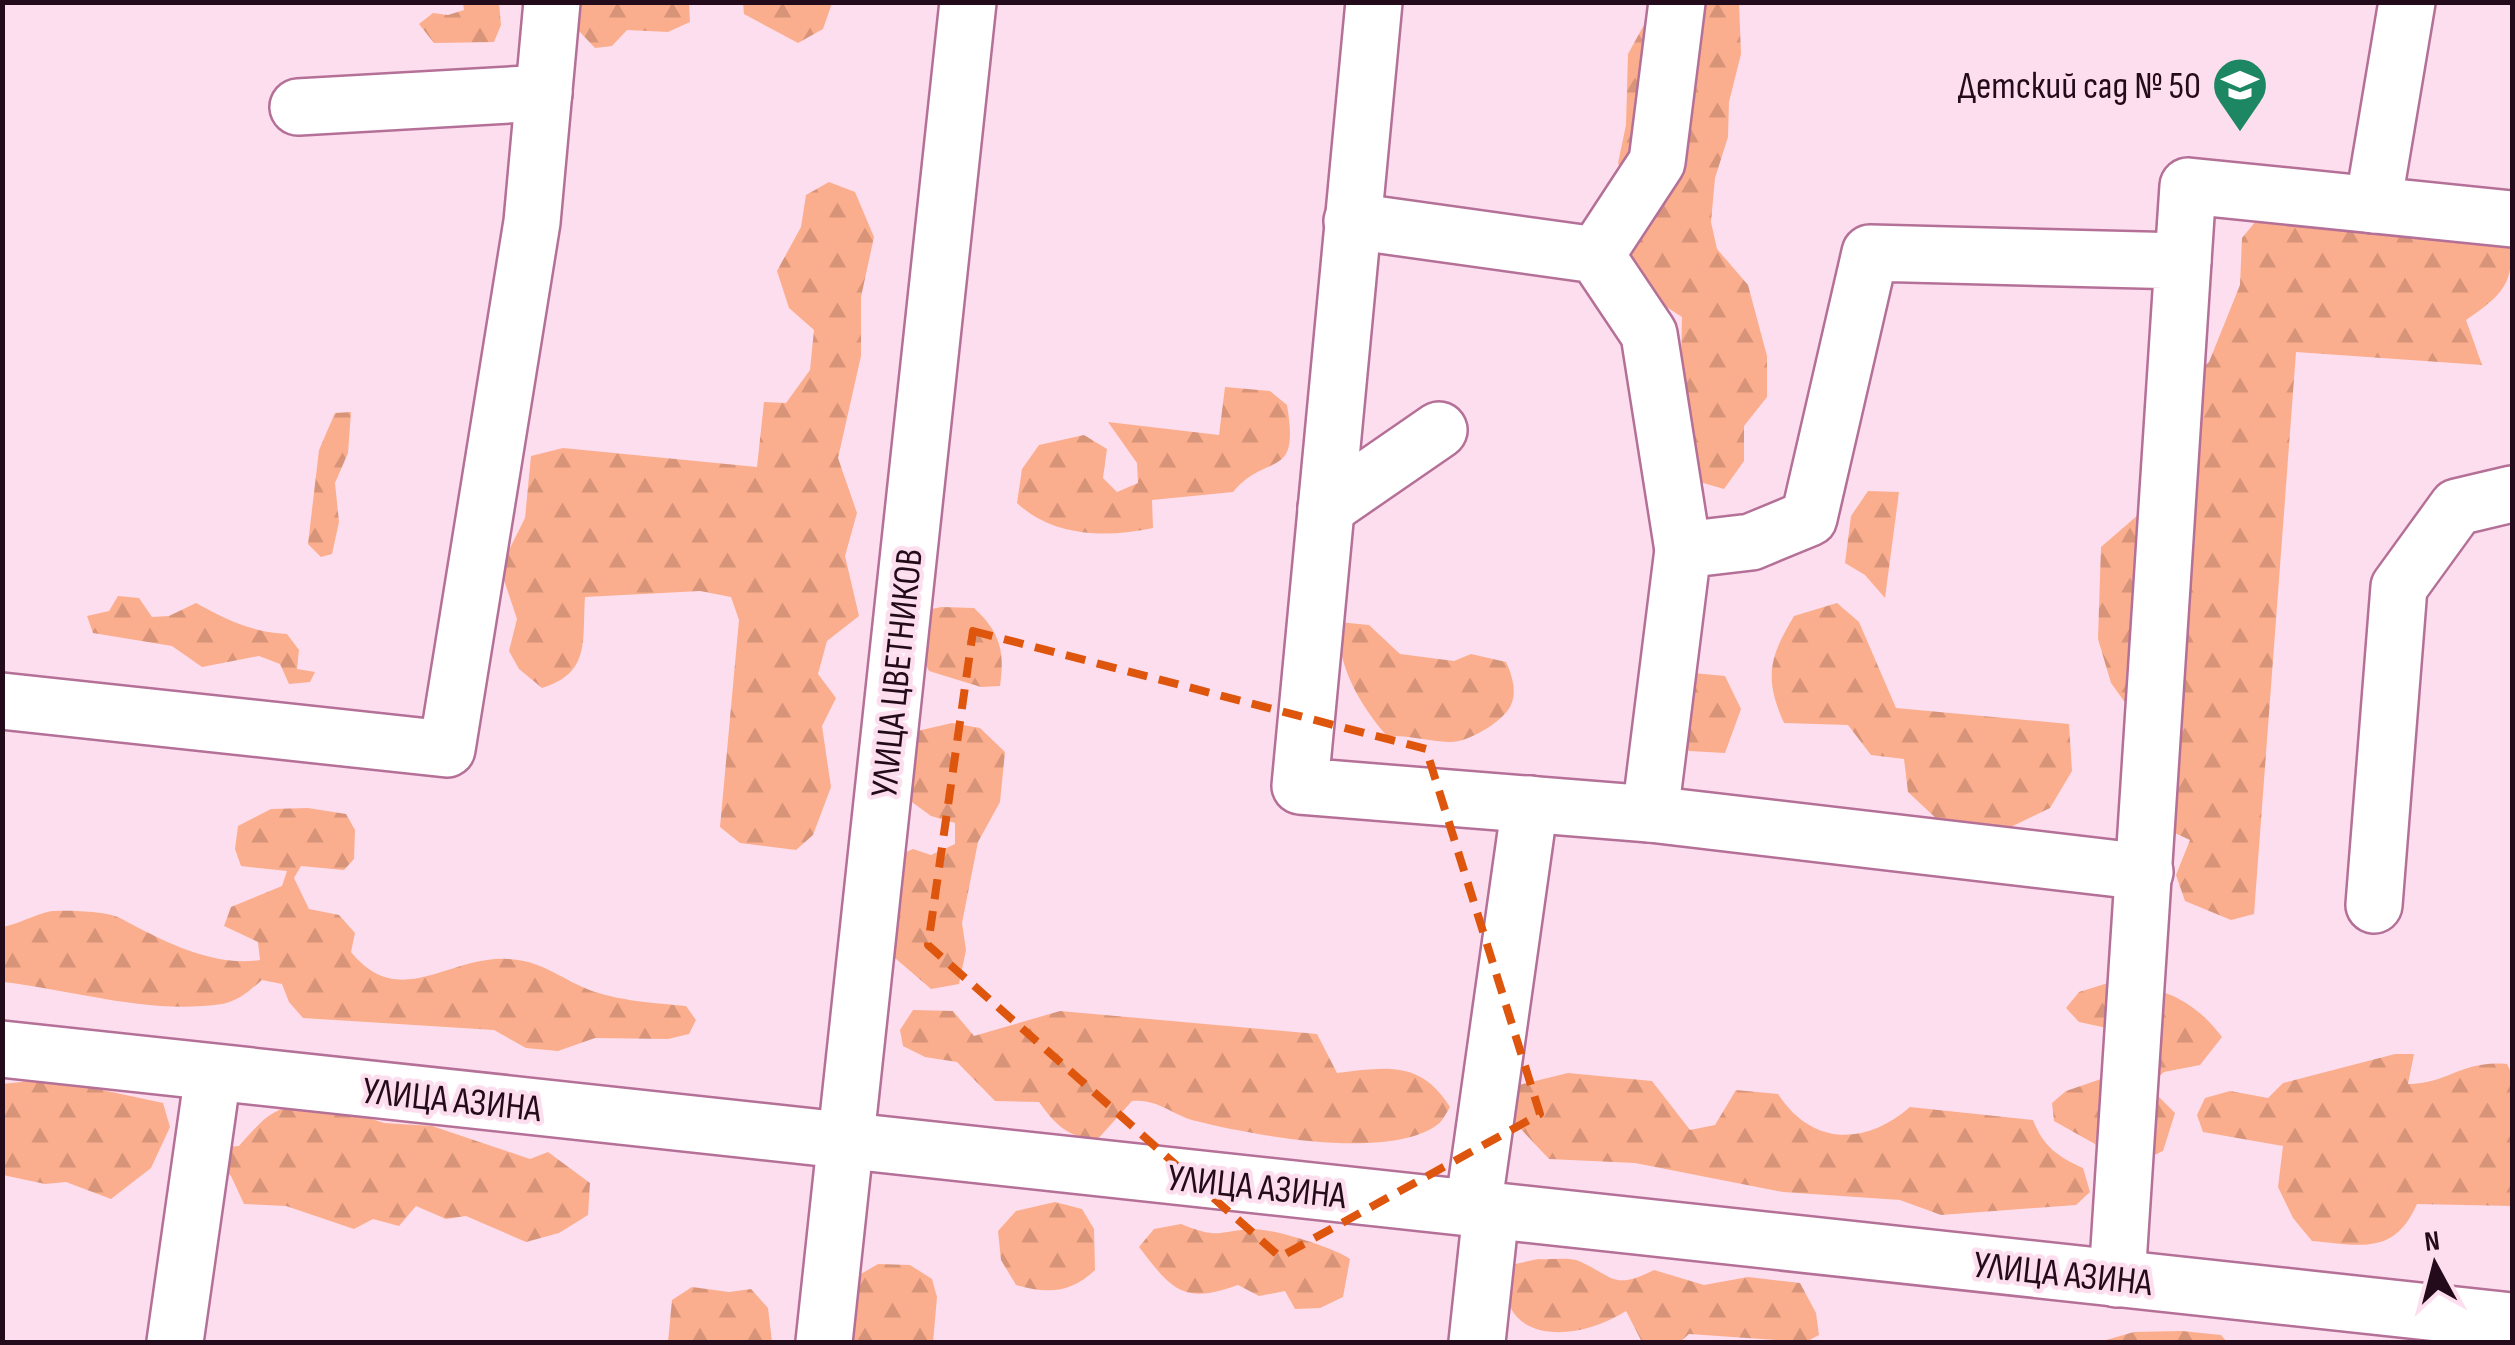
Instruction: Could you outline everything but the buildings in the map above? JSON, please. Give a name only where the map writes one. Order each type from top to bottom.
[{"type":"street","points":[[2,701],[447,749],[532,222],[552,2]]},
{"type":"street","name":"УЛИЦА ЦВЕТНИКОВ","points":[[824,1342],[968,2]]},
{"type":"street","points":[[1374,2],[1300,786],[1650,814],[2145,872]]},
{"type":"street","points":[[1596,255],[1657,162],[1678,2]]},
{"type":"street","points":[[2373,205],[2407,2]]},
{"type":"street","points":[[298,106],[544,93]]},
{"type":"street","points":[[2118,1279],[2188,186],[2512,219]]},
{"type":"street","points":[[1352,221],[1596,255],[1649,334],[1682,550],[1650,814]]},
{"type":"street","points":[[1682,550],[1752,542],[1809,518],[1870,253],[2184,261]]},
{"type":"street","points":[[1326,508],[1439,430]]},
{"type":"street","points":[[2374,904],[2399,587],[2457,507],[2512,494]]},
{"type":"street","points":[[1478,1342],[1482,1210],[1530,804]]},
{"type":"street","name":"УЛИЦА АЗИНА","points":[[2,1049],[2512,1321]]},
{"type":"street","points":[[174,1342],[213,1074]]},
{"type":"highlighted area","points":[[973,631],[1426,749],[1540,1114],[1280,1257],[928,945]]},
{"type":"green space","points":[[743,2],[832,3],[823,29],[798,43],[744,14]]},
{"type":"green space","points":[[463,3],[499,3],[501,25],[494,42],[434,43],[419,24],[433,13],[448,15],[464,10]]},
{"type":"green space","points":[[576,3],[689,3],[690,22],[668,32],[627,30],[612,46],[595,48],[579,31]]},
{"type":"green space","points":[[1656,3],[1739,3],[1741,54],[1729,102],[1728,137],[1715,178],[1711,222],[1717,249],[1748,285],[1767,356],[1767,397],[1744,426],[1744,461],[1724,489],[1693,480],[1681,362],[1682,317],[1651,297],[1625,244],[1634,197],[1618,163],[1626,125],[1628,54]]},
{"type":"green space","points":[[829,182],[855,192],[874,237],[861,297],[861,356],[838,458],[857,513],[845,556],[859,616],[827,641],[818,674],[836,698],[822,726],[831,787],[813,835],[796,850],[740,843],[720,827],[739,620],[731,597],[700,591],[585,597],[583,641],[576,664],[558,682],[542,688],[519,669],[509,651],[517,619],[500,568],[525,518],[531,456],[563,448],[757,467],[764,402],[786,403],[810,370],[814,330],[789,308],[777,271],[801,227],[806,195]]},
{"type":"green space","points":[[2260,216],[2512,218],[2512,255],[2502,289],[2466,320],[2482,365],[2296,352],[2254,914],[2231,920],[2185,901],[2176,875],[2190,840],[2149,821],[2134,715],[2111,683],[2098,639],[2101,547],[2146,508],[2176,392],[2209,362],[2240,285],[2242,238]]},
{"type":"green space","points":[[1225,387],[1270,391],[1287,405],[1290,429],[1285,456],[1246,479],[1233,492],[1152,500],[1153,528],[1117,533],[1081,532],[1047,523],[1017,503],[1022,469],[1039,445],[1084,435],[1107,449],[1103,478],[1117,492],[1138,483],[1137,463],[1108,422],[1219,435]]},
{"type":"green space","points":[[351,412],[348,453],[335,483],[339,522],[332,554],[321,557],[308,544],[319,450],[335,413]]},
{"type":"green space","points":[[1868,491],[1899,492],[1885,598],[1865,575],[1845,563],[1851,516]]},
{"type":"green space","points":[[118,596],[139,598],[152,617],[169,616],[196,603],[240,624],[287,634],[299,650],[297,669],[315,672],[310,682],[289,684],[280,664],[259,656],[202,667],[172,646],[93,633],[87,616],[109,611]]},
{"type":"green space","points":[[1837,603],[1859,622],[1896,708],[2069,724],[2072,771],[2050,808],[1994,835],[1940,822],[1908,792],[1904,759],[1871,755],[1848,725],[1784,723],[1772,680],[1779,644],[1794,616]]},
{"type":"green space","points":[[974,608],[990,625],[1001,652],[1000,686],[981,687],[929,671],[915,642],[920,611]]},
{"type":"green space","points":[[1338,622],[1369,625],[1400,654],[1454,661],[1471,654],[1506,662],[1514,690],[1510,707],[1474,736],[1456,741],[1387,736],[1352,683],[1341,653]]},
{"type":"green space","points":[[1683,672],[1725,676],[1741,709],[1725,753],[1689,751],[1661,725]]},
{"type":"green space","points":[[952,723],[980,728],[1005,752],[1000,802],[978,842],[962,923],[966,950],[959,984],[931,989],[895,958],[884,924],[902,883],[894,857],[913,849],[931,855],[955,844],[955,823],[931,816],[905,797],[913,732]]},
{"type":"green space","points":[[308,808],[346,814],[355,830],[354,859],[344,870],[301,866],[294,878],[309,909],[339,915],[355,933],[351,952],[369,969],[388,978],[407,980],[486,960],[519,960],[599,993],[686,1006],[696,1020],[689,1034],[668,1039],[595,1038],[558,1051],[526,1048],[494,1030],[303,1018],[289,1002],[282,984],[262,980],[234,1000],[195,1007],[139,1004],[3,982],[3,927],[53,911],[108,914],[206,956],[260,960],[258,942],[224,926],[231,907],[282,886],[287,871],[241,866],[235,849],[238,826],[271,809]]},
{"type":"green space","points":[[2108,983],[2158,990],[2172,996],[2199,1012],[2222,1037],[2200,1065],[2164,1072],[2148,1086],[2175,1113],[2163,1151],[2136,1163],[2106,1161],[2095,1144],[2054,1121],[2052,1103],[2066,1091],[2133,1068],[2135,1034],[2079,1022],[2066,1008],[2079,992]]},
{"type":"green space","points":[[913,1010],[953,1011],[974,1036],[1060,1011],[1317,1034],[1337,1073],[1401,1070],[1427,1081],[1450,1107],[1439,1124],[1415,1136],[1354,1143],[1250,1133],[1196,1121],[1149,1102],[1132,1101],[1096,1141],[1063,1129],[1039,1102],[995,1101],[957,1062],[925,1057],[903,1046],[900,1030]]},
{"type":"green space","points":[[2395,1054],[2414,1054],[2408,1084],[2478,1065],[2507,1064],[2512,1074],[2512,1206],[2417,1204],[2408,1221],[2387,1240],[2361,1245],[2312,1241],[2293,1218],[2278,1187],[2283,1146],[2203,1132],[2197,1115],[2205,1098],[2230,1091],[2268,1098],[2283,1083]]},
{"type":"green space","points":[[1568,1073],[1652,1081],[1690,1130],[1715,1125],[1736,1090],[1778,1094],[1807,1123],[1840,1135],[1875,1129],[1910,1107],[2033,1120],[2052,1150],[2083,1168],[2090,1192],[2076,1205],[1941,1215],[1900,1200],[1783,1192],[1635,1163],[1549,1159],[1502,1109],[1503,1089]]},
{"type":"green space","points":[[51,1079],[163,1103],[170,1127],[151,1168],[111,1199],[66,1182],[45,1184],[3,1175],[2,1084]]},
{"type":"green space","points":[[320,1102],[384,1123],[432,1126],[530,1159],[548,1152],[590,1183],[588,1215],[559,1233],[526,1242],[466,1216],[446,1219],[416,1206],[399,1226],[373,1219],[354,1229],[286,1206],[244,1204],[231,1176],[217,1162],[223,1147],[239,1146],[274,1113]]},
{"type":"green space","points":[[1055,1202],[1082,1209],[1094,1229],[1095,1270],[1058,1290],[1016,1285],[1001,1260],[998,1231],[1016,1211]]},
{"type":"green space","points":[[1181,1224],[1210,1233],[1251,1229],[1273,1232],[1342,1255],[1350,1259],[1343,1297],[1320,1308],[1295,1309],[1285,1291],[1259,1296],[1238,1285],[1204,1294],[1180,1290],[1139,1247],[1154,1229]]},
{"type":"green space","points":[[1538,1259],[1575,1260],[1621,1280],[1654,1270],[1704,1285],[1748,1277],[1800,1283],[1816,1313],[1819,1335],[1806,1342],[1689,1334],[1680,1342],[1642,1342],[1626,1311],[1584,1329],[1542,1330],[1525,1324],[1512,1311],[1506,1292],[1506,1266]]},
{"type":"green space","points":[[878,1264],[910,1265],[932,1279],[937,1297],[933,1342],[843,1342],[854,1278]]},
{"type":"green space","points":[[692,1287],[729,1292],[751,1289],[768,1308],[772,1342],[668,1342],[672,1300]]},
{"type":"green space","points":[[2134,1332],[2221,1335],[2227,1342],[2099,1342]]},
{"type":"place","name":"Детский сад № 50","points":[[2240,134]]}]
